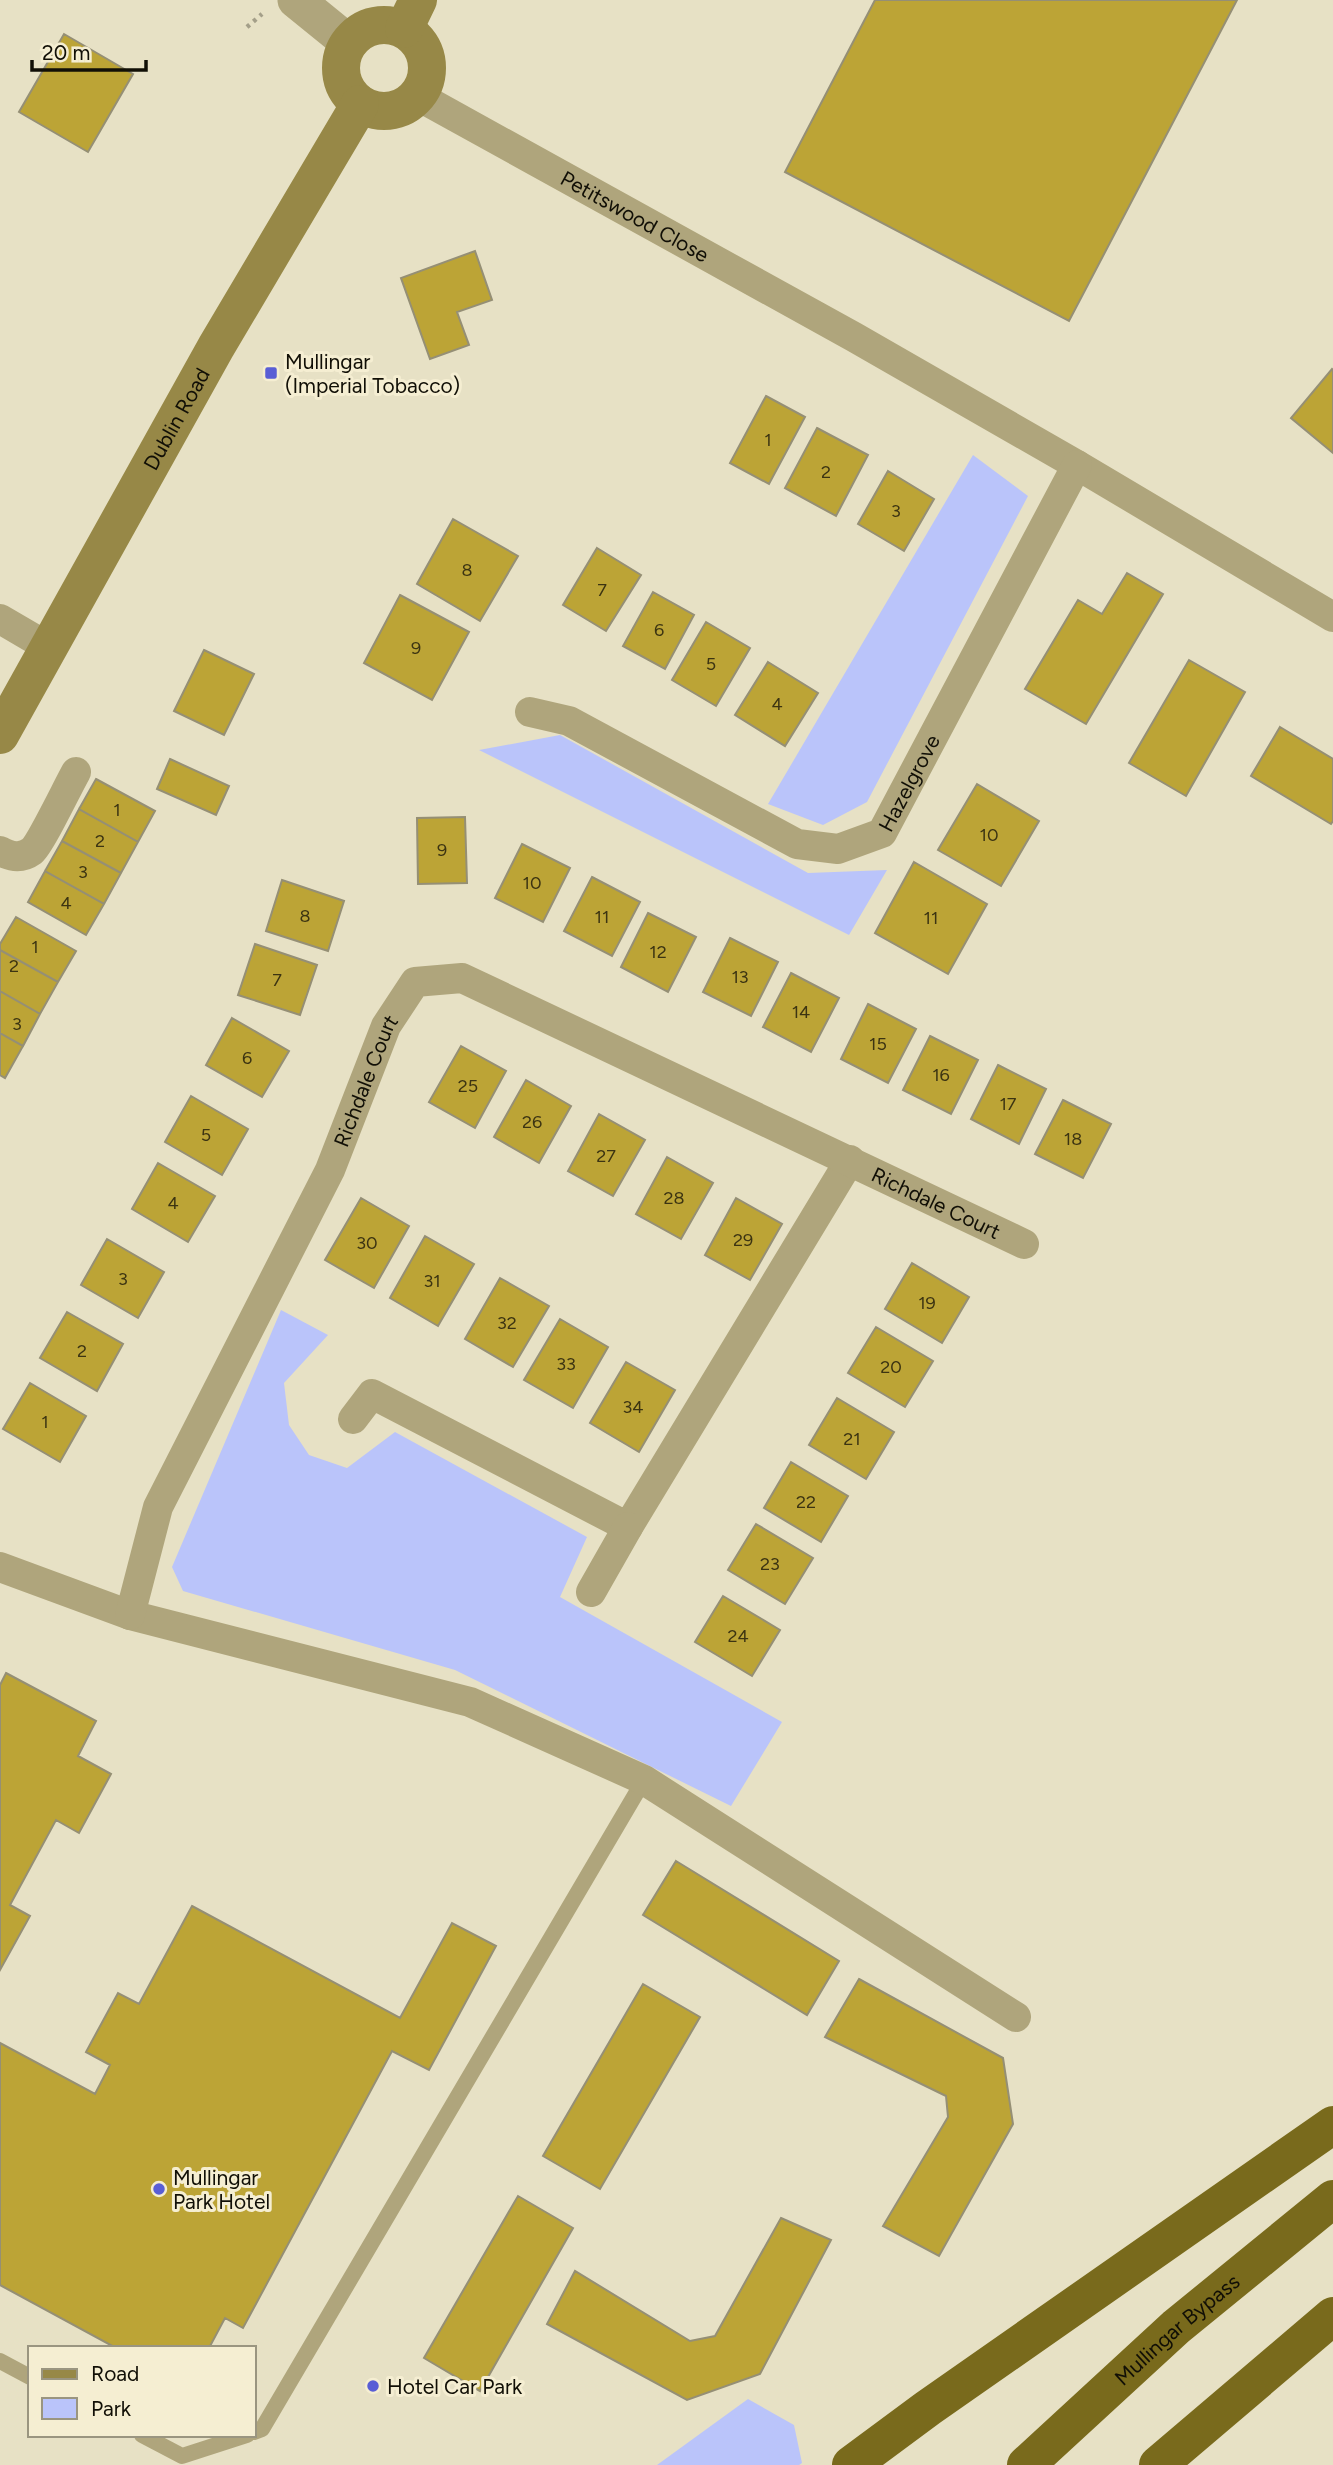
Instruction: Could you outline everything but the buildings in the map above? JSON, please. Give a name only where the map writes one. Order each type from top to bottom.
[{"type":"highway","points":[[851,2465],[1333,2124]]},
{"type":"highway","name":"Mullingar Bypass","points":[[1026,2465],[1176,2327],[1333,2199]]},
{"type":"highway","points":[[1158,2465],[1333,2316]]},
{"type":"main road","points":[[411,15],[427,59],[427,79],[418,96],[406,106],[390,111],[374,111],[360,104],[348,92],[341,76],[342,59],[349,43],[355,36],[373,26],[411,15]]},
{"type":"main road","name":"Dublin Road","points":[[0,735],[216,347],[360,104]]},
{"type":"street","points":[[296,0],[349,43]]},
{"type":"street","name":"Petitswood Close","points":[[418,96],[854,337],[1077,465]]},
{"type":"street","points":[[1077,465],[1333,617]]},
{"type":"street","name":"Hazelgrove","points":[[530,712],[569,721],[797,844],[838,849],[882,832],[1077,465]]},
{"type":"street","points":[[0,619],[48,647]]},
{"type":"street","points":[[0,852],[20,857],[33,850],[76,772]]},
{"type":"street","name":"Richdale Court","points":[[130,1615],[158,1507],[330,1170],[386,1026],[415,982],[462,978],[1024,1244]]},
{"type":"street","name":"Richdale Court","points":[[591,1592],[850,1160]]},
{"type":"street","points":[[353,1419],[372,1394],[628,1527]]},
{"type":"street","points":[[0,1567],[130,1615],[470,1702],[644,1780],[1016,2017]]},
{"type":"lane","points":[[256,2431],[262,2429],[644,1780]]},
{"type":"lane","points":[[0,2361],[28,2376]]},
{"type":"lane","points":[[146,2437],[182,2456],[241,2437]]},
{"type":"green space","points":[[973,455],[1028,496],[867,802],[823,825],[768,804]]},
{"type":"green space","points":[[560,735],[808,873],[887,870],[849,935],[479,750]]},
{"type":"green space","points":[[281,1310],[328,1335],[284,1383],[289,1425],[309,1455],[347,1468],[395,1432],[587,1537],[560,1597],[782,1722],[731,1806],[455,1670],[183,1591],[172,1567]]},
{"type":"green space","points":[[748,2399],[794,2425],[802,2463],[657,2465]]},
{"type":"place","name":"Mullingar (Imperial Tobacco)","points":[[271,373]]},
{"type":"place","name":"Mullingar Park Hotel","points":[[159,2189]]},
{"type":"place","name":"Hotel Car Park","points":[[373,2386]]}]
